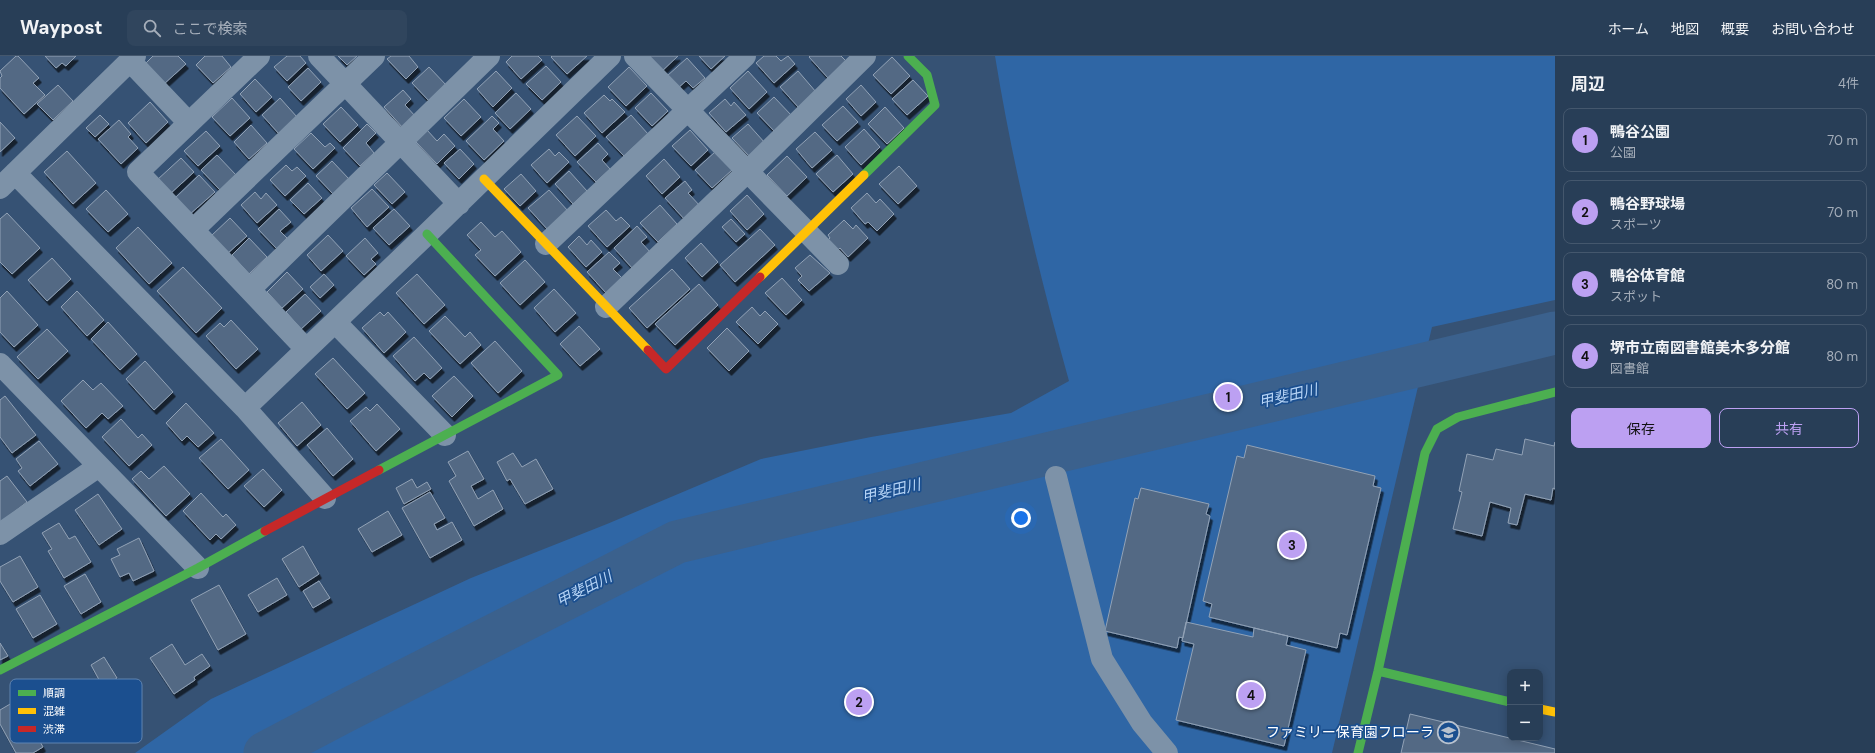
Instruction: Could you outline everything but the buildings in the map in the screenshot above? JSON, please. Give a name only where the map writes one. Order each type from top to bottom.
[{"type":"street","points":[[259,56],[138,172],[306,349]]},
{"type":"street","points":[[319,56],[459,204]]},
{"type":"street","points":[[193,230],[374,56]]},
{"type":"street","points":[[250,289],[489,56]]},
{"type":"street","points":[[244,408],[459,204],[610,56]]},
{"type":"street","points":[[635,56],[838,264]]},
{"type":"street","points":[[546,244],[745,56]]},
{"type":"street","points":[[606,306],[748,172],[865,56]]},
{"type":"street","points":[[484,179],[666,369],[935,105],[927,75],[908,56]]},
{"type":"street","points":[[0,188],[133,59],[189,123]]},
{"type":"street","points":[[15,173],[244,408],[325,498]]},
{"type":"street","points":[[0,670],[198,568],[325,498],[558,375],[427,234]]},
{"type":"street","points":[[335,322],[444,435]]},
{"type":"street","points":[[2,370],[99,466],[198,568]]},
{"type":"street","points":[[1358,753],[1378,670],[1425,453],[1437,429],[1458,417],[1555,392]]},
{"type":"street","points":[[0,534],[99,466]]},
{"type":"street","points":[[1056,477],[1102,659],[1142,723],[1167,753]]},
{"type":"street","points":[[1378,670],[1507,701]]},
{"type":"street","points":[[1543,710],[1555,712]]},
{"type":"shaded area","points":[[995,56],[1555,56],[1555,300],[1432,327],[1332,753],[135,753],[211,699],[471,578],[607,524],[761,459],[871,437],[1011,413],[1069,381],[1047,301],[1018,179]]},
{"type":"waterway","name":"甲斐田川","points":[[265,753],[677,542],[1555,333]]},
{"type":"traffic: fast","points":[[864,175],[935,105],[927,75],[908,56]]},
{"type":"traffic: fast","points":[[379,470],[558,375],[427,234]]},
{"type":"traffic: fast","points":[[1358,753],[1378,671],[1425,453],[1437,429],[1458,417],[1555,392]]},
{"type":"traffic: fast","points":[[0,670],[198,568],[265,531]]},
{"type":"traffic: fast","points":[[1378,671],[1507,701]]},
{"type":"traffic: slow","points":[[760,277],[864,175]]},
{"type":"traffic: slow","points":[[484,179],[648,350]]},
{"type":"traffic: slow","points":[[1543,710],[1555,712]]},
{"type":"traffic: jam","points":[[648,350],[666,369],[760,277]]},
{"type":"traffic: jam","points":[[265,531],[379,470]]},
{"type":"place","name":"鴨谷公園","points":[[1228,397]]},
{"type":"place","name":"鴨谷体育館","points":[[1292,545]]},
{"type":"place","name":"堺市立南図書館美木多分館","points":[[1251,695]]},
{"type":"place","name":"鴨谷野球場","points":[[859,702]]},
{"type":"place","name":"ファミリー保育園フローラ","points":[[1449,732]]}]
